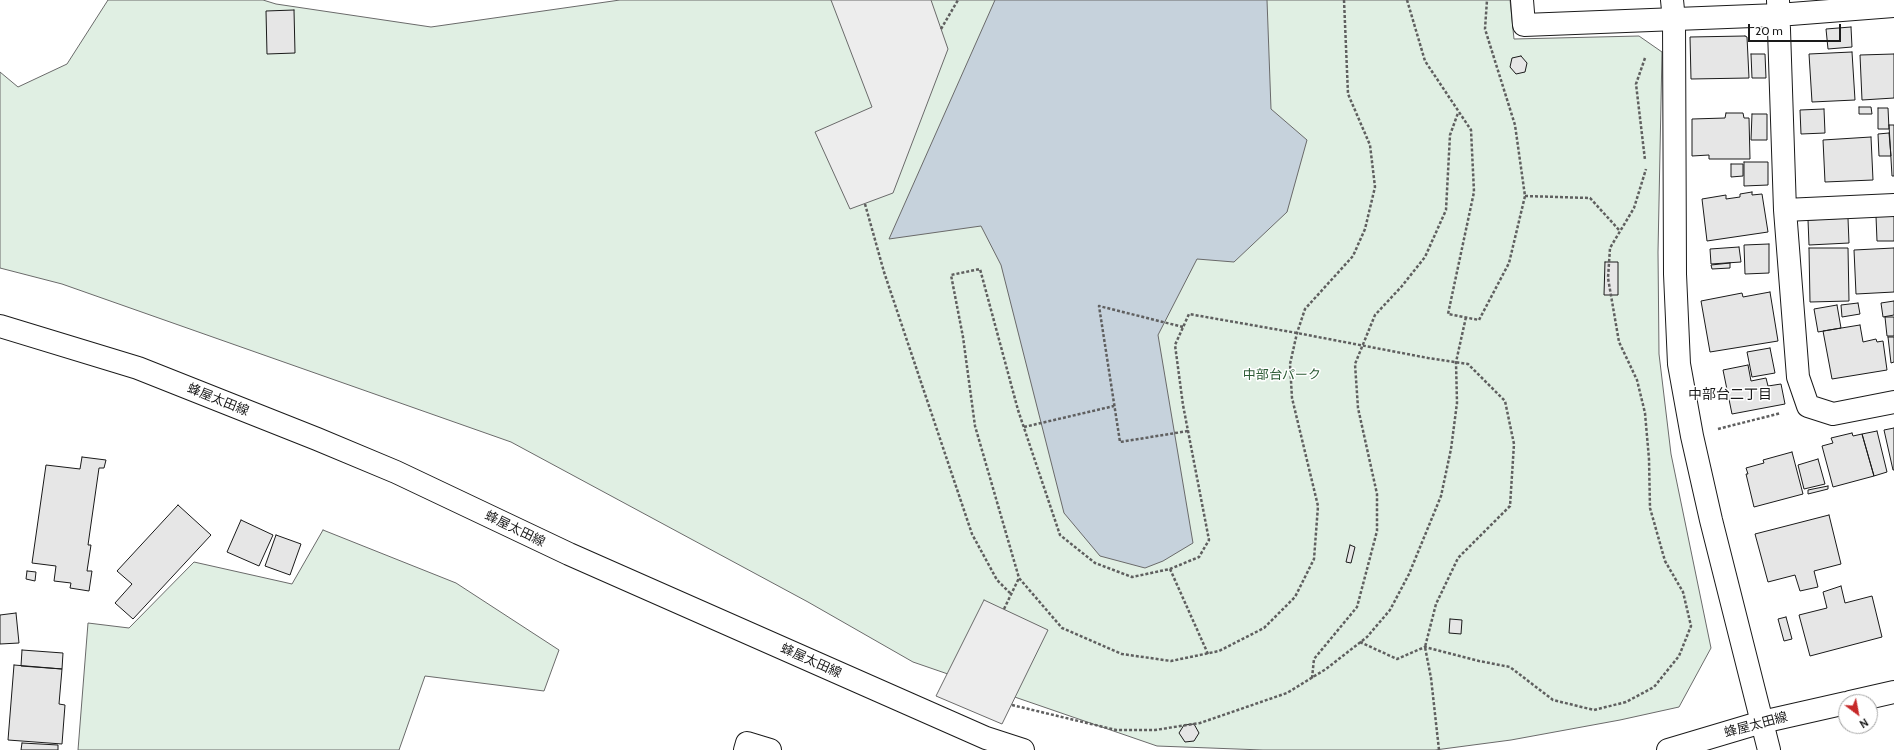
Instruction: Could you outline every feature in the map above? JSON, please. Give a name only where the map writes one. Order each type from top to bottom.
[{"type":"street","points":[[1522,0],[1524,25],[1673,10],[1894,6]]},
{"type":"street","points":[[1778,7],[1785,210],[1798,377],[1808,406],[1833,414],[1894,402]]},
{"type":"street","points":[[1673,10],[1675,274],[1679,364],[1692,436],[1711,520],[1769,750]]},
{"type":"street","points":[[1785,210],[1894,206]]},
{"type":"street","name":"蜂屋太田線","points":[[0,326],[138,368],[396,472],[569,554],[986,738],[1023,750]]},
{"type":"street","points":[[1878,696],[1894,692]]},
{"type":"street","name":"蜂屋太田線","points":[[1668,750],[1762,722],[1838,705]]},
{"type":"street","points":[[745,750],[747,743],[770,750]]},
{"type":"path","points":[[941,29],[958,0]]},
{"type":"path","points":[[1344,0],[1348,94],[1370,145],[1375,187],[1365,229],[1353,256],[1305,309],[1297,333],[1290,364],[1292,398],[1318,506],[1314,559],[1295,597],[1264,628],[1219,651],[1171,661],[1122,654],[1062,628],[1019,578],[975,426],[963,337],[952,275],[980,269],[1024,427],[1040,480],[1060,535],[1095,563],[1132,577],[1170,569],[1199,557],[1209,540],[1183,405],[1176,345],[1189,314],[1297,333],[1468,364],[1505,401],[1514,444],[1510,506],[1458,558],[1436,604],[1425,647],[1431,678],[1439,750]]},
{"type":"path","points":[[1407,0],[1424,61],[1470,130],[1474,192],[1448,314],[1479,320],[1509,263],[1525,196],[1516,125],[1485,29],[1487,0]]},
{"type":"path","points":[[1360,642],[1397,659],[1425,647],[1479,661],[1510,666],[1554,700],[1594,710],[1626,702],[1654,687],[1678,656],[1691,626],[1683,592],[1664,561],[1650,508],[1646,413],[1637,380],[1619,342],[1608,278],[1610,248],[1634,208],[1646,168],[1636,84],[1648,51]]},
{"type":"path","points":[[1312,678],[1314,658],[1357,607],[1377,531],[1377,494],[1358,408],[1355,364],[1375,314],[1402,286],[1425,257],[1446,210],[1450,135],[1458,112]]},
{"type":"path","points":[[1525,196],[1590,198],[1620,231]]},
{"type":"path","points":[[865,204],[884,272],[972,534],[996,580],[1011,594]]},
{"type":"path","points":[[1183,327],[1099,306],[1120,442],[1188,431]]},
{"type":"path","points":[[1012,705],[1116,730],[1155,730],[1200,723],[1287,694],[1312,678],[1367,637],[1390,610],[1409,574],[1441,496],[1451,449],[1457,403],[1456,362],[1466,317]]},
{"type":"path","points":[[1024,427],[1114,406]]},
{"type":"path","points":[[1692,436],[1808,406]]},
{"type":"path","points":[[1170,569],[1208,654]]},
{"type":"path","points":[[1004,609],[1019,578]]},
{"type":"green space","name":"中部台パーク","points":[[108,0],[263,0],[276,4],[431,27],[620,0],[1510,0],[1514,39],[1639,36],[1662,52],[1658,252],[1659,354],[1671,454],[1711,648],[1679,707],[1620,720],[1511,740],[1435,750],[1263,750],[1157,746],[913,662],[808,602],[511,442],[62,284],[0,268],[0,72],[18,87],[67,64]]},
{"type":"green space","points":[[323,530],[456,583],[559,650],[544,691],[425,676],[399,750],[78,750],[88,623],[129,628],[194,562],[292,584]]},
{"type":"shaded area","points":[[831,0],[931,0],[948,49],[893,193],[850,209],[815,132],[872,107]]},
{"type":"shaded area","points":[[995,0],[1267,0],[1271,109],[1307,140],[1287,212],[1234,262],[1197,259],[1158,335],[1193,543],[1163,561],[1145,568],[1100,556],[1064,513],[1001,265],[981,226],[889,239]]},
{"type":"shaded area","points":[[984,600],[1048,630],[1002,724],[936,696]]},
{"type":"building","points":[[294,10],[295,53],[267,54],[266,11]]},
{"type":"building","points":[[1851,27],[1852,47],[1828,49],[1826,29]]},
{"type":"building","points":[[1690,37],[1747,37],[1749,78],[1691,79]]},
{"type":"building","points":[[1852,52],[1855,100],[1812,102],[1809,54]]},
{"type":"building","points":[[1751,54],[1765,54],[1766,78],[1752,78]]},
{"type":"building","points":[[1894,54],[1894,98],[1862,100],[1860,55]]},
{"type":"building","points":[[1521,56],[1527,63],[1525,72],[1516,74],[1510,67],[1512,58]]},
{"type":"building","points":[[1859,107],[1871,107],[1872,114],[1859,114]]},
{"type":"building","points":[[1878,108],[1888,108],[1889,129],[1878,129]]},
{"type":"building","points":[[1824,109],[1825,133],[1801,134],[1800,110]]},
{"type":"building","points":[[1726,113],[1743,113],[1744,118],[1749,118],[1750,159],[1709,159],[1709,155],[1692,156],[1692,119],[1725,118]]},
{"type":"building","points":[[1752,114],[1767,114],[1767,140],[1751,140]]},
{"type":"building","points":[[1889,125],[1894,125],[1894,176],[1892,176]]},
{"type":"building","points":[[1889,133],[1891,156],[1879,156],[1878,134]]},
{"type":"building","points":[[1871,137],[1873,180],[1825,182],[1823,140]]},
{"type":"building","points":[[1744,162],[1768,162],[1768,185],[1744,186]]},
{"type":"building","points":[[1731,164],[1743,164],[1743,176],[1731,177]]},
{"type":"building","points":[[1752,192],[1752,195],[1762,194],[1768,232],[1707,241],[1702,199],[1726,195],[1726,199],[1740,197],[1740,194]]},
{"type":"building","points":[[1876,216],[1894,216],[1894,241],[1877,241]]},
{"type":"building","points":[[1848,218],[1849,243],[1809,245],[1808,220]]},
{"type":"building","points":[[1769,244],[1769,273],[1745,274],[1744,245]]},
{"type":"building","points":[[1739,247],[1741,262],[1711,264],[1710,249]]},
{"type":"building","points":[[1809,248],[1848,248],[1849,301],[1810,302]]},
{"type":"building","points":[[1894,248],[1894,292],[1856,294],[1854,250]]},
{"type":"building","points":[[1605,262],[1618,262],[1618,295],[1604,295]]},
{"type":"building","points":[[1730,263],[1730,268],[1712,269],[1711,265]]},
{"type":"building","points":[[1770,292],[1778,341],[1710,352],[1701,301],[1742,293],[1743,297]]},
{"type":"building","points":[[1894,301],[1894,315],[1883,317],[1881,303]]},
{"type":"building","points":[[1858,303],[1860,314],[1842,317],[1841,305]]},
{"type":"building","points":[[1837,305],[1841,328],[1818,332],[1814,309]]},
{"type":"building","points":[[1885,317],[1894,317],[1894,336],[1887,336]]},
{"type":"building","points":[[1860,325],[1863,342],[1876,339],[1877,342],[1883,341],[1887,370],[1832,379],[1823,331]]},
{"type":"building","points":[[1888,337],[1894,337],[1894,362],[1891,363]]},
{"type":"building","points":[[1770,348],[1775,373],[1752,377],[1747,352]]},
{"type":"building","points":[[1748,365],[1751,381],[1766,378],[1768,386],[1781,384],[1785,404],[1732,414],[1723,370]]},
{"type":"building","points":[[1894,428],[1894,470],[1893,470],[1884,430]]},
{"type":"building","points":[[1877,431],[1887,472],[1874,476],[1862,434]]},
{"type":"building","points":[[1852,433],[1853,436],[1862,434],[1874,476],[1833,487],[1822,446],[1833,443],[1831,438]]},
{"type":"building","points":[[1792,452],[1803,494],[1754,507],[1746,474],[1748,474],[1746,468],[1764,463],[1763,460]]},
{"type":"building","points":[[82,457],[106,460],[104,468],[99,468],[88,545],[91,545],[87,571],[92,571],[89,591],[70,588],[71,583],[54,581],[56,566],[32,563],[46,465],[80,469]]},
{"type":"building","points":[[1818,459],[1825,484],[1804,489],[1798,465]]},
{"type":"building","points":[[1828,486],[1828,489],[1808,494],[1808,490]]},
{"type":"building","points":[[178,505],[211,535],[133,619],[115,603],[132,584],[117,571]]},
{"type":"building","points":[[1829,515],[1841,564],[1814,571],[1818,587],[1800,591],[1795,575],[1768,582],[1755,534]]},
{"type":"building","points":[[241,520],[273,535],[259,566],[227,552]]},
{"type":"building","points":[[276,535],[301,544],[290,575],[265,566]]},
{"type":"building","points":[[1350,545],[1355,547],[1351,563],[1346,562]]},
{"type":"building","points":[[27,571],[36,572],[35,581],[26,579]]},
{"type":"building","points":[[1841,586],[1845,603],[1872,596],[1882,637],[1810,656],[1799,615],[1827,608],[1823,592]]},
{"type":"building","points":[[16,613],[19,643],[0,644],[0,615]]},
{"type":"building","points":[[1786,617],[1792,639],[1784,641],[1778,619]]},
{"type":"building","points":[[1450,619],[1462,620],[1461,634],[1449,633]]},
{"type":"building","points":[[22,650],[63,653],[62,669],[21,666]]},
{"type":"building","points":[[14,665],[62,669],[59,704],[65,705],[62,744],[8,740]]},
{"type":"building","points":[[1194,724],[1199,733],[1194,741],[1185,742],[1179,733],[1184,725]]},
{"type":"building","points":[[22,743],[58,745],[58,750],[21,750]]},
{"type":"district","name":"中部台二丁目","points":[[1730,395]]}]
